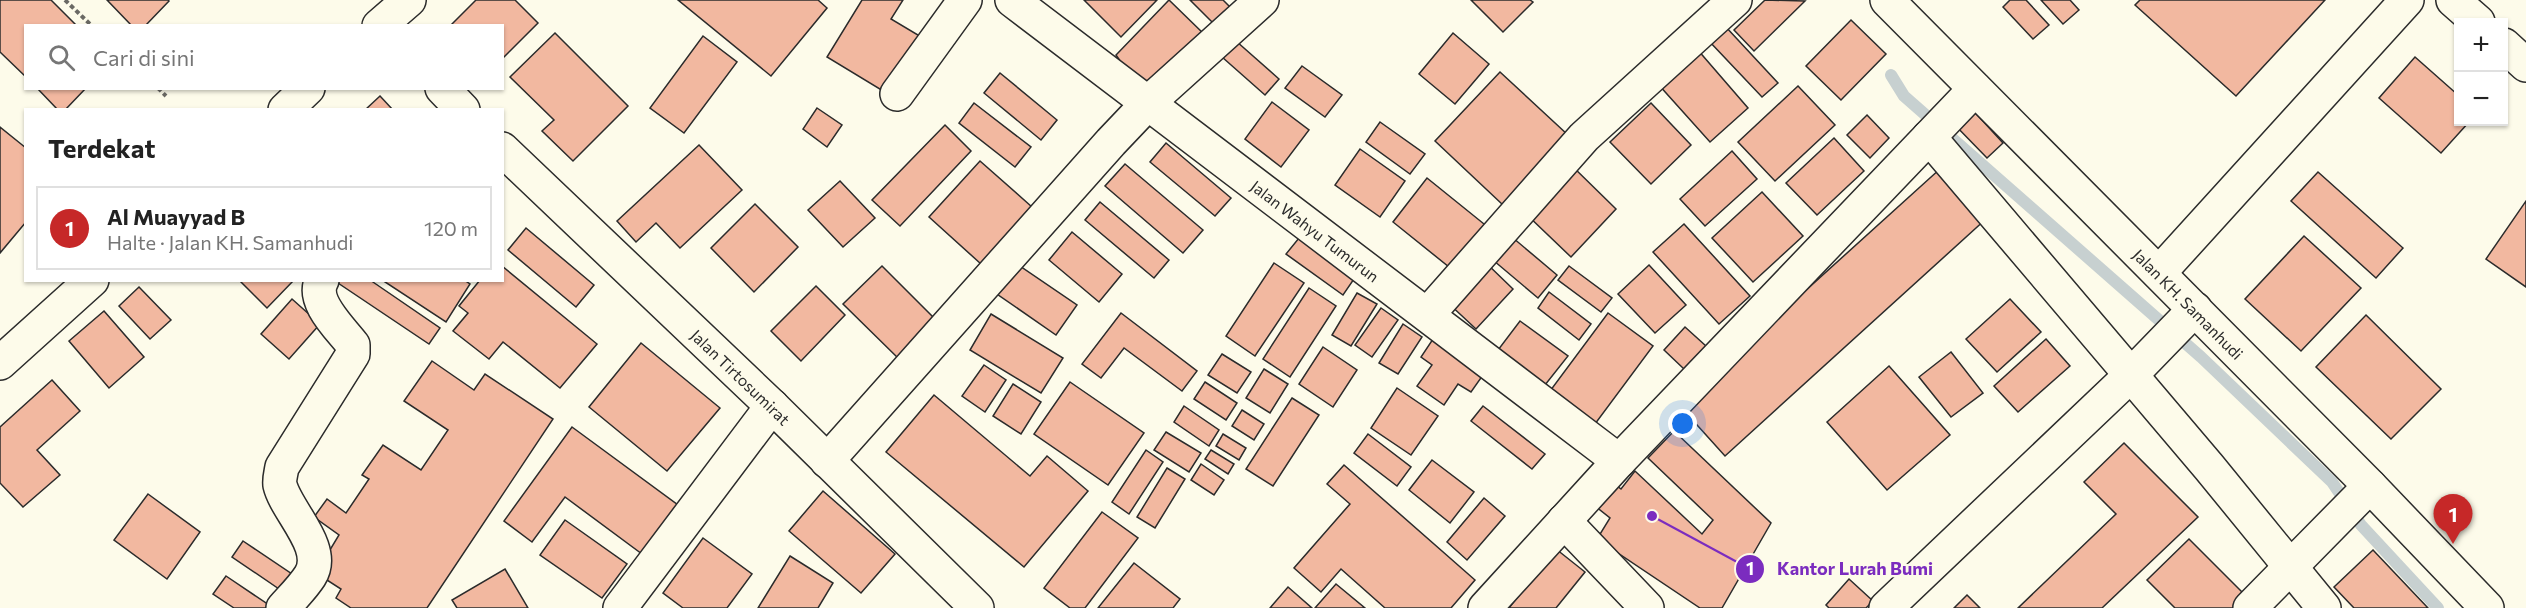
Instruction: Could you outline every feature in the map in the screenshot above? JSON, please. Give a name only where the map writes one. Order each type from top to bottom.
[{"type":"street","points":[[381,24],[409,0]]},
{"type":"street","points":[[897,94],[964,0]]},
{"type":"street","name":"Jalan Wahyu Tumurun","points":[[1012,0],[1428,314],[1618,461]]},
{"type":"street","points":[[827,461],[1149,102],[1262,0]]},
{"type":"street","points":[[1428,314],[1584,138],[1735,0]]},
{"type":"street","name":"Jalan KH. Samanhudi","points":[[1887,0],[2195,309],[2363,493],[2487,608]]},
{"type":"street","points":[[2159,273],[2407,0]]},
{"type":"street","points":[[2453,0],[2473,18]]},
{"type":"street","points":[[2508,49],[2526,65]]},
{"type":"street","points":[[1485,608],[1618,461],[1974,89]]},
{"type":"street","points":[[287,108],[306,90]]},
{"type":"street","points":[[444,90],[461,108]]},
{"type":"street","points":[[1935,130],[2131,375],[2324,608]]},
{"type":"street","name":"Jalan Tirtosumirat","points":[[504,151],[772,406],[972,606]]},
{"type":"street","points":[[4,350],[89,282]]},
{"type":"street","points":[[283,608],[311,574],[314,565],[308,537],[286,500],[280,483],[282,467],[352,354],[353,345],[321,300],[318,292],[321,282]]},
{"type":"street","points":[[1886,608],[2131,375],[2195,309]]},
{"type":"street","points":[[620,608],[772,406]]},
{"type":"street","points":[[2250,608],[2363,493]]},
{"type":"street","points":[[1564,521],[1647,608]]},
{"type":"path","points":[[65,0],[90,24]]},
{"type":"path","points":[[160,90],[166,96]]},
{"type":"building","points":[[0,0],[51,0],[75,24],[24,24],[24,75],[0,52]]},
{"type":"building","points":[[107,0],[169,1],[147,24],[130,24]]},
{"type":"building","points":[[476,0],[515,0],[538,23],[504,57],[504,24],[452,24]]},
{"type":"building","points":[[678,0],[818,0],[827,8],[771,76]]},
{"type":"building","points":[[862,0],[903,0],[891,19],[923,38],[888,94],[827,57]]},
{"type":"building","points":[[1084,0],[1157,0],[1121,37]]},
{"type":"building","points":[[1169,0],[1207,37],[1145,97],[1116,55]]},
{"type":"building","points":[[1190,0],[1223,0],[1231,8],[1215,25]]},
{"type":"building","points":[[1471,0],[1530,0],[1533,2],[1503,32]]},
{"type":"building","points":[[1765,0],[1805,1],[1754,51],[1734,30]]},
{"type":"building","points":[[2010,0],[2026,0],[2049,25],[2033,39],[2003,7]]},
{"type":"building","points":[[2041,0],[2070,0],[2079,10],[2063,24]]},
{"type":"building","points":[[2140,0],[2325,0],[2236,96],[2135,5]]},
{"type":"building","points":[[1851,20],[1886,54],[1841,100],[1806,66]]},
{"type":"building","points":[[1725,26],[1778,83],[1762,97],[1709,41]]},
{"type":"building","points":[[555,33],[628,106],[573,161],[542,131],[554,120],[510,77]]},
{"type":"building","points":[[1453,33],[1489,64],[1455,104],[1419,74]]},
{"type":"building","points":[[703,36],[737,62],[684,133],[650,108]]},
{"type":"building","points":[[1236,41],[1279,79],[1265,95],[1222,57]]},
{"type":"building","points":[[1697,49],[1748,108],[1710,142],[1658,84]]},
{"type":"building","points":[[2415,57],[2454,91],[2454,126],[2465,126],[2441,153],[2379,98]]},
{"type":"building","points":[[1302,66],[1342,95],[1325,117],[1285,88]]},
{"type":"building","points":[[1500,72],[1568,135],[1503,205],[1435,141]]},
{"type":"building","points":[[1000,73],[1057,120],[1041,140],[984,93]]},
{"type":"building","points":[[1798,86],[1835,125],[1775,181],[1738,142]]},
{"type":"building","points":[[39,90],[84,90],[67,108],[56,108]]},
{"type":"building","points":[[380,96],[391,108],[367,108]]},
{"type":"building","points":[[1272,102],[1309,130],[1281,167],[1245,139]]},
{"type":"building","points":[[974,103],[1031,147],[1015,167],[959,123]]},
{"type":"building","points":[[1651,103],[1691,145],[1651,184],[1610,142]]},
{"type":"building","points":[[1970,107],[2003,143],[1987,158],[1953,123]]},
{"type":"building","points":[[817,108],[842,125],[827,147],[803,129]]},
{"type":"building","points":[[1867,115],[1889,138],[1870,158],[1847,135]]},
{"type":"building","points":[[1380,122],[1425,154],[1410,174],[1366,142]]},
{"type":"building","points":[[945,125],[971,151],[900,226],[872,200]]},
{"type":"building","points":[[0,127],[24,146],[24,224],[0,253]]},
{"type":"building","points":[[1834,138],[1864,171],[1817,215],[1786,183]]},
{"type":"building","points":[[1166,143],[1231,198],[1215,216],[1150,162]]},
{"type":"building","points":[[699,145],[742,190],[680,248],[656,223],[636,242],[617,221]]},
{"type":"building","points":[[1360,149],[1405,181],[1380,217],[1335,185]]},
{"type":"building","points":[[1732,151],[1757,179],[1705,226],[1680,199]]},
{"type":"building","points":[[980,161],[1032,207],[981,264],[929,217]]},
{"type":"building","points":[[1568,162],[1616,209],[1571,257],[1522,210]]},
{"type":"building","points":[[1125,164],[1203,230],[1183,253],[1105,186]]},
{"type":"building","points":[[1941,168],[1987,218],[1725,456],[1679,405]]},
{"type":"building","points":[[2318,172],[2403,248],[2376,278],[2291,201]]},
{"type":"building","points":[[1427,178],[1489,228],[1454,271],[1393,222]]},
{"type":"building","points":[[840,181],[875,218],[843,247],[808,210]]},
{"type":"building","points":[[1762,192],[1803,236],[1753,282],[1712,238]]},
{"type":"building","points":[[2526,201],[2526,287],[2486,259]]},
{"type":"building","points":[[1100,202],[1169,260],[1154,278],[1085,220]]},
{"type":"building","points":[[755,204],[798,247],[754,292],[711,248]]},
{"type":"building","points":[[1684,224],[1750,296],[1719,324],[1653,252]]},
{"type":"building","points":[[526,228],[594,285],[576,307],[508,250]]},
{"type":"building","points":[[1072,232],[1122,274],[1099,302],[1049,260]]},
{"type":"building","points":[[1506,232],[1557,275],[1538,298],[1487,255]]},
{"type":"building","points":[[2304,236],[2361,288],[2301,351],[2245,299]]},
{"type":"building","points":[[1299,238],[1354,279],[1343,295],[1286,254]]},
{"type":"building","points":[[1484,261],[1513,289],[1476,329],[1446,301]]},
{"type":"building","points":[[1014,262],[1077,305],[1056,335],[994,292]]},
{"type":"building","points":[[1274,263],[1304,283],[1255,356],[1226,336]]},
{"type":"building","points":[[1649,265],[1686,305],[1655,333],[1618,294]]},
{"type":"building","points":[[882,266],[937,321],[900,360],[843,304]]},
{"type":"building","points":[[1569,266],[1612,298],[1601,312],[1558,280]]},
{"type":"building","points":[[504,268],[597,344],[560,388],[503,342],[489,359],[453,331],[468,313],[459,306],[478,282],[504,282]]},
{"type":"building","points":[[241,282],[292,282],[267,308]]},
{"type":"building","points":[[336,282],[373,282],[440,328],[429,344]]},
{"type":"building","points":[[385,282],[467,282],[470,284],[446,322]]},
{"type":"building","points":[[816,286],[845,315],[801,361],[771,331]]},
{"type":"building","points":[[139,287],[171,320],[150,339],[119,306]]},
{"type":"building","points":[[1309,288],[1336,306],[1290,377],[1263,359]]},
{"type":"building","points":[[1549,292],[1591,324],[1579,340],[1538,308]]},
{"type":"building","points":[[1357,293],[1377,304],[1351,346],[1332,335]]},
{"type":"building","points":[[292,299],[320,324],[289,359],[261,334]]},
{"type":"building","points":[[2010,299],[2041,332],[1997,372],[1966,339]]},
{"type":"building","points":[[1381,308],[1398,320],[1372,357],[1355,345]]},
{"type":"building","points":[[104,311],[144,357],[109,388],[69,341]]},
{"type":"building","points":[[1121,313],[1197,371],[1182,391],[1124,348],[1101,378],[1082,364]]},
{"type":"building","points":[[1608,313],[1653,346],[1595,424],[1550,391]]},
{"type":"building","points":[[991,314],[1063,358],[1041,393],[970,350]]},
{"type":"building","points":[[2366,315],[2441,389],[2391,439],[2316,367]]},
{"type":"building","points":[[1520,321],[1568,356],[1545,385],[1498,350]]},
{"type":"building","points":[[1403,324],[1422,337],[1398,374],[1379,363]]},
{"type":"building","points":[[1685,327],[1706,346],[1684,369],[1664,350]]},
{"type":"building","points":[[1433,339],[1483,375],[1471,392],[1458,384],[1444,405],[1417,386],[1432,365],[1421,357]]},
{"type":"building","points":[[2046,339],[2070,366],[2018,412],[1994,386]]},
{"type":"building","points":[[641,343],[720,408],[667,471],[589,407]]},
{"type":"building","points":[[1323,347],[1357,370],[1333,407],[1299,384]]},
{"type":"building","points":[[1951,352],[1983,393],[1951,417],[1919,377]]},
{"type":"building","points":[[1222,354],[1251,372],[1237,393],[1208,375]]},
{"type":"building","points":[[432,361],[474,390],[485,374],[553,419],[427,608],[351,608],[336,598],[341,589],[316,573],[339,535],[314,517],[327,499],[346,513],[369,479],[362,475],[383,445],[421,470],[448,430],[404,401]]},
{"type":"building","points":[[984,365],[1006,380],[985,412],[962,396]]},
{"type":"building","points":[[1889,366],[1950,435],[1887,490],[1827,422]]},
{"type":"building","points":[[1264,369],[1288,384],[1270,413],[1246,398]]},
{"type":"building","points":[[52,380],[80,411],[37,450],[60,475],[23,507],[0,483],[0,427]]},
{"type":"building","points":[[1070,382],[1144,433],[1108,485],[1034,434]]},
{"type":"building","points":[[1205,382],[1237,403],[1226,420],[1194,399]]},
{"type":"building","points":[[1013,384],[1041,402],[1021,434],[993,416]]},
{"type":"building","points":[[1397,388],[1438,416],[1411,455],[1371,428]]},
{"type":"building","points":[[934,395],[1030,476],[1047,456],[1088,491],[1024,567],[886,452]]},
{"type":"building","points":[[1292,398],[1319,415],[1273,486],[1246,469]]},
{"type":"building","points":[[1184,406],[1219,430],[1209,446],[1174,422]]},
{"type":"building","points":[[1483,406],[1545,454],[1532,469],[1471,421]]},
{"type":"building","points":[[1242,410],[1264,424],[1254,440],[1232,426]]},
{"type":"building","points":[[572,427],[678,505],[642,554],[565,497],[532,542],[504,521]]},
{"type":"building","points":[[1674,431],[1771,523],[1722,608],[1700,608],[1597,539],[1610,518],[1595,506],[1612,482],[1621,489],[1635,471],[1702,534],[1713,520],[1648,458]]},
{"type":"building","points":[[1166,432],[1201,453],[1189,472],[1154,450]]},
{"type":"building","points":[[1223,434],[1246,448],[1239,460],[1216,446]]},
{"type":"building","points":[[1368,434],[1411,467],[1397,486],[1354,453]]},
{"type":"building","points":[[2124,443],[2198,517],[2102,608],[2018,608],[2116,514],[2084,482]]},
{"type":"building","points":[[1146,450],[1163,462],[1129,514],[1112,502]]},
{"type":"building","points":[[1211,450],[1234,464],[1228,474],[1205,459]]},
{"type":"building","points":[[1432,460],[1474,492],[1450,523],[1409,490]]},
{"type":"building","points":[[1201,464],[1224,480],[1214,495],[1191,480]]},
{"type":"building","points":[[1344,465],[1475,580],[1451,608],[1385,608],[1341,569],[1321,592],[1294,568],[1350,504],[1327,484]]},
{"type":"building","points":[[1167,468],[1185,479],[1155,528],[1137,517]]},
{"type":"building","points":[[823,491],[895,554],[861,593],[789,531]]},
{"type":"building","points":[[148,494],[200,532],[167,579],[114,540]]},
{"type":"building","points":[[1484,498],[1505,516],[1467,560],[1447,542]]},
{"type":"building","points":[[1102,512],[1138,538],[1085,608],[1070,608],[1044,588]]},
{"type":"building","points":[[565,520],[627,564],[602,598],[540,555]]},
{"type":"building","points":[[703,538],[752,574],[727,608],[683,608],[663,593]]},
{"type":"building","points":[[2189,539],[2245,595],[2233,608],[2175,608],[2147,580]]},
{"type":"building","points":[[243,541],[292,574],[282,591],[232,557]]},
{"type":"building","points":[[1556,549],[1585,572],[1556,608],[1509,608]]},
{"type":"building","points":[[2373,550],[2428,608],[2354,608],[2334,587]]},
{"type":"building","points":[[790,556],[833,583],[818,608],[758,608]]},
{"type":"building","points":[[1134,563],[1180,599],[1173,608],[1098,608]]},
{"type":"building","points":[[505,569],[528,608],[457,608],[452,600]]},
{"type":"building","points":[[226,576],[269,605],[267,608],[234,608],[213,594]]},
{"type":"building","points":[[1849,579],[1873,601],[1866,608],[1829,608],[1826,605]]},
{"type":"building","points":[[1336,584],[1365,608],[1315,608]]},
{"type":"building","points":[[1288,587],[1312,608],[1270,608]]},
{"type":"building","points":[[1967,595],[1980,608],[1954,608]]},
{"type":"waterway","points":[[1891,75],[1904,96],[2201,357],[2332,482],[2361,525],[2438,608]]},
{"type":"place","name":"Kantor Lurah Bumi","points":[[1652,516]]},
{"type":"place","name":"Al Muayyad B","points":[[2453,544]]}]
